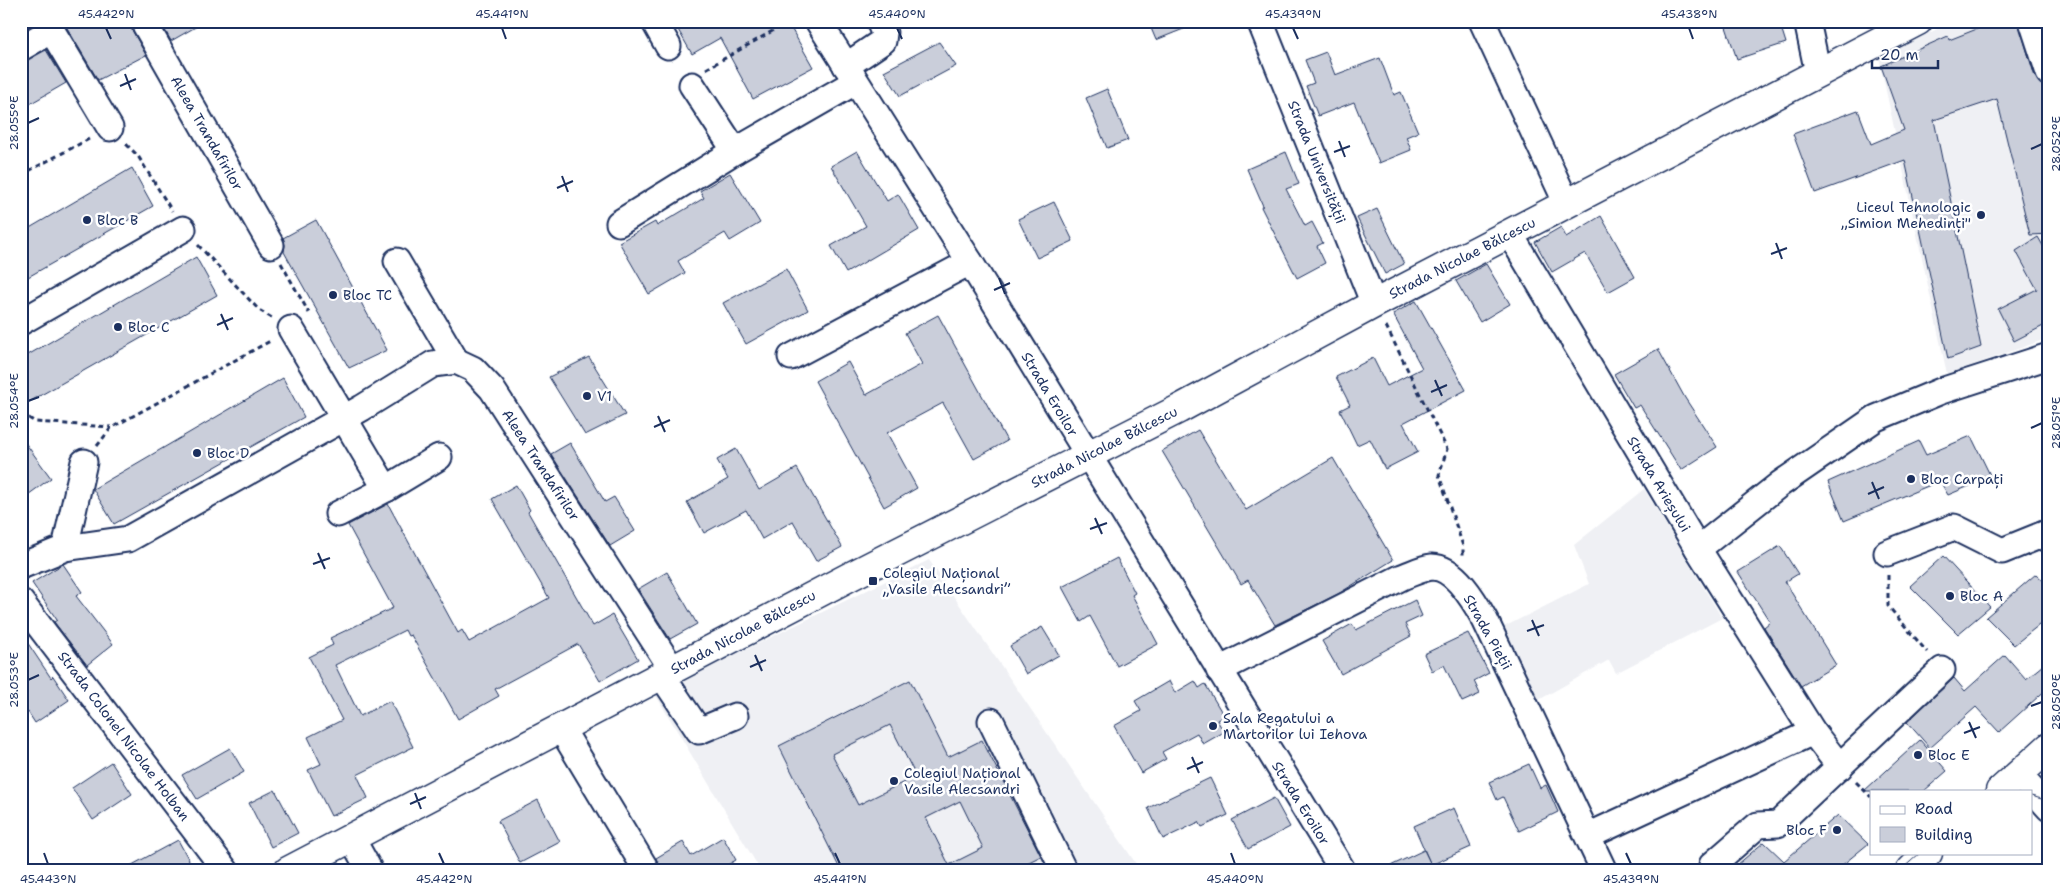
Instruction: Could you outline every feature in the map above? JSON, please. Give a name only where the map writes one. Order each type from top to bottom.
[{"type":"main road","name":"Strada Nicolae Bălcescu","points":[[288,871],[1088,456],[1374,304],[1918,21]]},
{"type":"main road","points":[[2009,782],[2049,747]]},
{"type":"street","name":"Aleea Trandafirilor","points":[[143,21],[272,246]]},
{"type":"street","points":[[654,21],[668,46]]},
{"type":"street","name":"Strada Eroilor","points":[[818,21],[970,262],[1343,871]]},
{"type":"street","points":[[619,223],[735,151],[851,74],[883,41],[884,33],[879,21]]},
{"type":"street","name":"Strada Universității","points":[[1260,21],[1374,304]]},
{"type":"street","points":[[1482,21],[1567,204]]},
{"type":"street","points":[[1806,21],[1818,73]]},
{"type":"street","points":[[2032,21],[2049,73]]},
{"type":"street","points":[[21,48],[49,26],[110,128]]},
{"type":"street","points":[[692,85],[735,151]]},
{"type":"street","points":[[21,322],[183,229]]},
{"type":"street","name":"Strada Arieșului","points":[[1510,234],[1698,550],[1814,732],[1840,767]]},
{"type":"street","points":[[21,566],[65,548],[128,539],[352,413],[433,364],[456,361],[397,261]]},
{"type":"street","points":[[791,357],[970,262]]},
{"type":"street","points":[[292,329],[352,413],[386,489]]},
{"type":"street","points":[[1698,550],[1780,484],[1876,418],[1942,391],[2049,356]]},
{"type":"street","name":"Aleea Trandafirilor","points":[[456,361],[473,369],[492,389],[667,673],[699,731],[736,716]]},
{"type":"street","points":[[338,514],[386,489],[439,457]]},
{"type":"street","points":[[65,548],[84,462]]},
{"type":"street","points":[[1887,553],[1954,527],[2002,551],[2049,532]]},
{"type":"street","name":"Strada Pieții","points":[[1219,670],[1402,577],[1431,567],[1442,569],[1463,586],[1476,603],[1500,649],[1604,871]]},
{"type":"street","name":"Strada Colonel Nicolae Holban","points":[[21,602],[226,871]]},
{"type":"street","points":[[1712,865],[1758,825],[1778,824],[1942,670]]},
{"type":"street","points":[[991,721],[1064,871]]},
{"type":"street","points":[[561,728],[647,871]]},
{"type":"street","points":[[1588,836],[1814,732]]},
{"type":"street","points":[[2009,782],[2021,790]]},
{"type":"street","points":[[2032,797],[2049,808]]},
{"type":"street","points":[[351,837],[370,871]]},
{"type":"path","points":[[692,85],[708,67],[790,21]]},
{"type":"path","points":[[21,176],[110,128],[138,156],[183,229],[259,310],[292,329]]},
{"type":"path","points":[[1374,304],[1447,450],[1439,475],[1463,546],[1463,586]]},
{"type":"path","points":[[84,462],[111,428],[292,329]]},
{"type":"path","points":[[21,413],[35,422],[111,428]]},
{"type":"path","points":[[1887,553],[1888,606],[1942,670]]},
{"type":"shaded area","name":"Liceul Tehnologic ,,Simion Mehedinți\"","points":[[1953,21],[2026,21],[2049,92],[2049,338],[1947,374],[1879,58]]},
{"type":"shaded area","points":[[1644,489],[1722,618],[1616,673],[1609,660],[1537,701],[1502,628],[1589,584],[1574,545]]},
{"type":"shaded area","name":"Colegiul Național Vasile Alecsandri","points":[[929,560],[1141,871],[761,871],[655,694]]},
{"type":"building","points":[[63,21],[129,21],[146,55],[98,80]]},
{"type":"building","points":[[160,21],[206,21],[171,41]]},
{"type":"building","points":[[673,21],[787,21],[813,67],[753,99],[720,38],[692,54]]},
{"type":"building","points":[[1148,21],[1201,21],[1201,22],[1156,40]]},
{"type":"building","points":[[1745,21],[1779,21],[1786,43],[1737,59],[1726,27]]},
{"type":"building","points":[[1997,21],[2018,21],[2035,77],[2043,86],[2049,121],[2049,234],[2030,235],[1997,99],[1934,120],[1981,347],[1948,359],[1905,160],[1815,193],[1793,134],[1858,110],[1871,144],[1904,130],[1881,66],[1948,36],[1949,40]]},
{"type":"building","points":[[939,42],[956,66],[900,96],[884,71]]},
{"type":"building","points":[[46,50],[66,83],[21,109],[21,62]]},
{"type":"building","points":[[1326,52],[1335,75],[1380,58],[1394,95],[1401,92],[1418,132],[1406,137],[1411,150],[1379,163],[1354,102],[1318,116],[1306,86],[1314,83],[1305,60]]},
{"type":"building","points":[[1107,89],[1128,140],[1107,148],[1086,98]]},
{"type":"building","points":[[857,151],[887,201],[898,194],[919,230],[846,273],[831,246],[866,226],[831,166]]},
{"type":"building","points":[[1286,152],[1299,184],[1286,189],[1305,226],[1312,222],[1323,243],[1317,246],[1325,263],[1297,278],[1261,207],[1263,206],[1247,169]]},
{"type":"building","name":"Bloc B","points":[[132,168],[153,206],[21,281],[21,233]]},
{"type":"building","points":[[730,173],[760,223],[730,241],[725,233],[678,261],[685,273],[649,294],[619,242],[655,222],[657,226],[704,198],[700,191]]},
{"type":"building","points":[[1054,202],[1073,241],[1037,258],[1018,219]]},
{"type":"building","points":[[1377,209],[1404,264],[1385,274],[1357,218]]},
{"type":"building","points":[[1601,216],[1635,277],[1608,292],[1585,253],[1552,272],[1535,242],[1561,227],[1566,237]]},
{"type":"building","name":"Bloc TC","points":[[316,220],[387,350],[349,368],[284,252],[283,238]]},
{"type":"building","points":[[2038,237],[2049,256],[2049,323],[2014,341],[1998,309],[2037,289],[2016,251]]},
{"type":"building","name":"Bloc C","points":[[196,257],[217,295],[27,403],[21,393],[21,359]]},
{"type":"building","points":[[1486,264],[1510,304],[1480,322],[1456,281]]},
{"type":"building","points":[[786,269],[808,310],[746,344],[723,303]]},
{"type":"building","points":[[1416,301],[1466,390],[1403,423],[1418,452],[1385,469],[1370,439],[1357,445],[1340,410],[1350,405],[1336,377],[1373,358],[1387,386],[1422,368],[1393,314]]},
{"type":"building","points":[[938,315],[1007,441],[974,459],[943,403],[887,433],[917,488],[884,507],[815,381],[848,362],[866,395],[922,364],[905,333]]},
{"type":"building","points":[[1658,349],[1685,398],[1717,447],[1681,470],[1640,405],[1634,408],[1614,374]]},
{"type":"building","name":"V1","points":[[589,357],[625,415],[585,435],[549,377]]},
{"type":"building","name":"Bloc D","points":[[283,378],[304,417],[114,524],[93,489]]},
{"type":"building","points":[[1198,430],[1246,510],[1333,458],[1393,560],[1338,594],[1275,625],[1248,580],[1241,584],[1162,451]]},
{"type":"building","name":"Bloc Carpați","points":[[1971,436],[1991,477],[1948,495],[1940,481],[1844,521],[1828,482],[1919,441],[1926,455]]},
{"type":"building","points":[[21,437],[51,478],[21,500]]},
{"type":"building","points":[[570,443],[605,502],[614,497],[635,531],[610,546],[551,454]]},
{"type":"building","points":[[736,449],[759,490],[797,468],[842,547],[816,561],[793,521],[762,539],[746,510],[704,533],[687,502],[728,479],[717,460]]},
{"type":"building","points":[[516,485],[530,510],[528,512],[593,626],[612,615],[638,659],[600,681],[578,644],[495,689],[499,696],[458,719],[411,635],[408,636],[405,630],[335,665],[360,716],[390,701],[413,747],[357,775],[368,798],[331,816],[308,770],[321,764],[308,737],[342,720],[309,657],[333,645],[330,638],[393,608],[348,525],[388,504],[458,633],[462,630],[469,642],[549,598],[492,499]]},
{"type":"building","points":[[1780,546],[1798,574],[1785,582],[1836,665],[1801,686],[1764,627],[1770,622],[1738,572]]},
{"type":"building","name":"Bloc A","points":[[1943,556],[1990,607],[1958,634],[1910,586]]},
{"type":"building","points":[[1117,558],[1135,593],[1132,595],[1158,644],[1117,666],[1090,616],[1081,622],[1062,587]]},
{"type":"building","points":[[63,564],[82,592],[76,596],[113,644],[87,665],[54,622],[57,620],[32,583]]},
{"type":"building","points":[[667,572],[697,624],[670,639],[638,589]]},
{"type":"building","points":[[2036,574],[2049,586],[2049,617],[2014,645],[1986,617]]},
{"type":"building","points":[[1415,600],[1422,616],[1405,624],[1411,636],[1341,674],[1322,641],[1352,624],[1356,630]]},
{"type":"building","points":[[1042,627],[1059,655],[1026,674],[1010,646]]},
{"type":"building","points":[[21,633],[51,678],[53,676],[69,700],[35,723],[28,712],[21,716]]},
{"type":"building","points":[[1468,633],[1489,673],[1474,681],[1480,694],[1462,702],[1444,665],[1432,671],[1424,654]]},
{"type":"building","points":[[2005,655],[2026,679],[2049,660],[2049,687],[1999,732],[1976,707],[1930,748],[1907,722],[1954,678],[1965,691]]},
{"type":"building","points":[[910,680],[948,757],[982,740],[1041,856],[1011,871],[841,871],[779,746]],"holes":[[[890,725],[916,776],[858,805],[832,754]],[[960,801],[983,848],[949,865],[926,818]]]},
{"type":"building","points":[[1169,681],[1175,693],[1195,681],[1199,688],[1205,684],[1224,716],[1217,720],[1224,732],[1203,744],[1197,733],[1162,752],[1166,759],[1141,773],[1114,726],[1141,711],[1135,701]]},
{"type":"building","name":"Bloc E","points":[[1920,740],[1947,771],[1925,790],[1864,791]]},
{"type":"building","points":[[230,748],[244,772],[197,799],[182,775]]},
{"type":"building","points":[[111,762],[132,794],[93,820],[72,788]]},
{"type":"building","points":[[1529,764],[1540,788],[1546,785],[1558,812],[1519,831],[1503,797],[1497,800],[1489,782]]},
{"type":"building","points":[[1210,778],[1228,815],[1202,827],[1199,822],[1163,839],[1148,808]]},
{"type":"building","points":[[275,790],[298,833],[271,847],[249,803]]},
{"type":"building","points":[[1274,798],[1290,827],[1248,849],[1232,820]]},
{"type":"building","points":[[538,800],[560,842],[520,863],[498,821]]},
{"type":"building","points":[[1454,808],[1471,847],[1431,865],[1414,826]]},
{"type":"building","name":"Bloc F","points":[[1838,815],[1868,844],[1835,871],[1730,871],[1764,842],[1784,861]]},
{"type":"building","points":[[723,837],[736,860],[717,871],[661,871],[656,858],[683,842],[691,856]]},
{"type":"building","points":[[178,840],[195,871],[121,871]]},
{"type":"building","points":[[1424,850],[1434,871],[1380,871]]},
{"type":"tram line","points":[[2032,796],[2049,801]]},
{"type":"tram line","points":[[1900,871],[1919,854]]},
{"type":"place","name":"Liceul Tehnologic ,,Simion Mehedinți\"","points":[[1981,215]]},
{"type":"place","name":"Bloc B","points":[[87,220]]},
{"type":"place","name":"Bloc TC","points":[[333,295]]},
{"type":"place","name":"Bloc C","points":[[118,327]]},
{"type":"place","name":"V1","points":[[587,396]]},
{"type":"place","name":"Bloc D","points":[[197,453]]},
{"type":"place","name":"Bloc Carpați","points":[[1911,479]]},
{"type":"place","name":"Colegiul Național „Vasile Alecsandri”","points":[[873,581]]},
{"type":"place","name":"Bloc A","points":[[1950,596]]},
{"type":"place","name":"Sala Regatului a Martorilor lui Iehova","points":[[1213,726]]},
{"type":"place","name":"Bloc E","points":[[1918,755]]},
{"type":"place","name":"Colegiul Național Vasile Alecsandri","points":[[894,781]]},
{"type":"place","name":"Bloc F","points":[[1837,830]]}]
